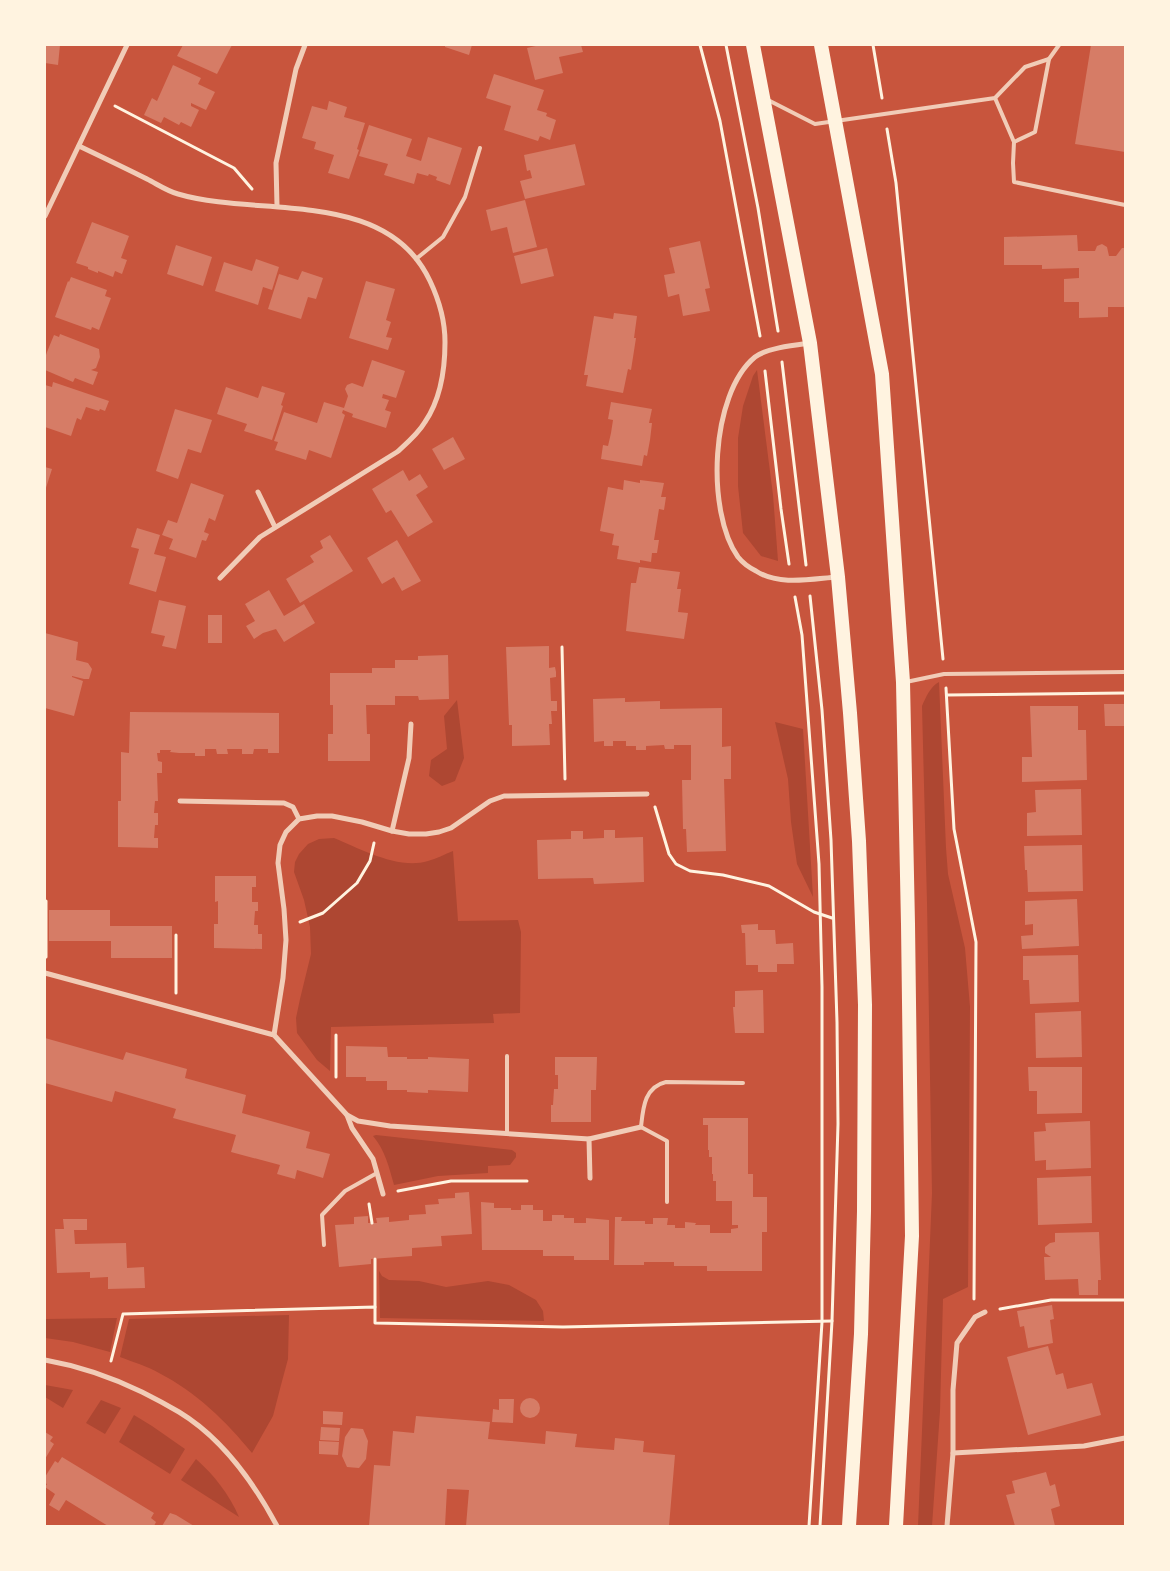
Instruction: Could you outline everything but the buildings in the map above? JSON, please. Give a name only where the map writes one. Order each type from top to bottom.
[{"type":"highway","points":[[754,45],[810,343],[838,577],[850,713],[863,929],[865,1005],[864,1211],[861,1334],[850,1526]]},
{"type":"highway","points":[[821,45],[882,374],[903,682],[912,1236],[896,1526]]},
{"type":"street","points":[[45,216],[127,45]]},
{"type":"street","points":[[277,206],[276,163],[296,69],[305,45]]},
{"type":"street","points":[[80,146],[176,193],[203,199],[277,206],[357,219],[380,228],[402,244],[416,259],[426,273],[436,293],[442,315],[445,359],[435,402],[426,421],[397,452],[260,537],[220,578]]},
{"type":"street","points":[[810,343],[763,353],[756,357],[743,371],[734,386],[722,421],[718,441],[720,509],[724,529],[739,559],[757,572],[776,580],[808,580],[838,577]]},
{"type":"street","points":[[258,492],[275,527]]},
{"type":"street","points":[[392,831],[408,758],[411,724]]},
{"type":"street","points":[[274,1035],[283,978],[286,940],[278,863],[280,845],[286,832],[299,819],[332,816],[392,831],[426,834],[452,828],[490,801],[504,796],[647,794]]},
{"type":"street","points":[[180,801],[284,803],[293,808],[299,819]]},
{"type":"street","points":[[45,973],[274,1035],[347,1115],[358,1121],[390,1126],[589,1140],[641,1128]]},
{"type":"street","points":[[347,1115],[352,1128],[373,1159],[383,1194]]},
{"type":"street","points":[[589,1140],[590,1178]]},
{"type":"street","points":[[947,1526],[953,1454],[953,1390],[957,1343],[975,1318],[985,1312]]},
{"type":"street","points":[[45,1360],[107,1376],[180,1412],[209,1436],[243,1472],[277,1526]]},
{"type":"street","points":[[953,1454],[1084,1446],[1125,1438]]},
{"type":"lane","points":[[1014,142],[1035,132],[1049,59],[1059,45]]},
{"type":"lane","points":[[764,98],[815,124],[835,122],[995,98],[1025,68],[1049,59]]},
{"type":"lane","points":[[995,98],[1014,142],[1012,163],[1014,182],[1125,204]]},
{"type":"lane","points":[[416,259],[443,237],[465,198],[480,148]]},
{"type":"lane","points":[[903,682],[944,674],[1125,672]]},
{"type":"lane","points":[[507,1056],[507,1134]]},
{"type":"lane","points":[[667,1202],[667,1141],[641,1128],[644,1103],[650,1091],[659,1084],[743,1083]]},
{"type":"lane","points":[[324,1245],[322,1215],[345,1192],[377,1173]]},
{"type":"path","points":[[700,45],[720,120],[763,353],[781,509],[791,580],[802,635],[819,864],[823,1105],[822,1322],[809,1526]]},
{"type":"path","points":[[726,45],[758,208],[781,348],[822,710],[831,840],[837,1022],[838,1124],[832,1321],[820,1526]]},
{"type":"path","points":[[873,45],[896,183],[947,695],[954,829],[976,942],[975,1318]]},
{"type":"path","points":[[102,99],[234,168],[266,205]]},
{"type":"path","points":[[562,647],[565,795]]},
{"type":"path","points":[[947,695],[1125,693]]},
{"type":"path","points":[[647,794],[653,800],[669,854],[676,864],[690,871],[723,875],[769,886],[820,914],[833,918]]},
{"type":"path","points":[[286,928],[323,913],[357,882],[370,861],[379,827]]},
{"type":"path","points":[[45,973],[46,901]]},
{"type":"path","points":[[175,1008],[176,935]]},
{"type":"path","points":[[336,1035],[336,1063]]},
{"type":"path","points":[[383,1194],[451,1180],[527,1181]]},
{"type":"path","points":[[375,1259],[375,1323],[563,1327],[832,1321]]},
{"type":"path","points":[[985,1312],[1051,1300],[1125,1300]]},
{"type":"path","points":[[107,1376],[123,1314],[375,1307]]},
{"type":"shaded area","points":[[757,370],[773,495],[778,561],[761,556],[743,533],[738,486],[738,438],[743,406],[753,376]]},
{"type":"shaded area","points":[[939,682],[948,874],[965,948],[970,1007],[968,1287],[943,1299],[940,1411],[932,1526],[918,1526],[932,1193],[922,706],[931,689]]},
{"type":"shaded area","points":[[457,700],[464,758],[455,781],[442,786],[429,776],[431,760],[447,749],[444,716]]},
{"type":"shaded area","points":[[775,722],[803,729],[813,897],[797,864],[791,822],[788,779]]},
{"type":"shaded area","points":[[334,838],[380,857],[404,863],[428,861],[453,851],[458,921],[518,920],[521,932],[520,1013],[493,1014],[494,1023],[331,1027],[330,1071],[317,1060],[297,1033],[296,1018],[311,954],[310,927],[304,900],[294,872],[295,862],[299,854],[308,844],[319,839]]},
{"type":"shaded area","points":[[373,1136],[512,1150],[516,1153],[516,1157],[510,1165],[488,1166],[488,1173],[438,1176],[394,1185],[384,1153]]},
{"type":"shaded area","points":[[379,1271],[382,1276],[389,1280],[419,1281],[446,1287],[488,1281],[509,1285],[536,1300],[543,1311],[544,1321],[380,1318]]},
{"type":"shaded area","points":[[289,1315],[288,1359],[273,1416],[252,1453],[232,1430],[198,1398],[173,1381],[145,1366],[120,1357],[129,1319]]},
{"type":"shaded area","points":[[117,1318],[110,1352],[73,1342],[45,1338],[45,1319]]},
{"type":"shaded area","points":[[45,1385],[73,1390],[63,1408],[45,1397]]},
{"type":"shaded area","points":[[101,1400],[121,1408],[105,1434],[86,1423]]},
{"type":"shaded area","points":[[134,1415],[185,1449],[170,1474],[119,1442]]},
{"type":"shaded area","points":[[196,1459],[220,1485],[231,1500],[239,1517],[181,1480]]}]
